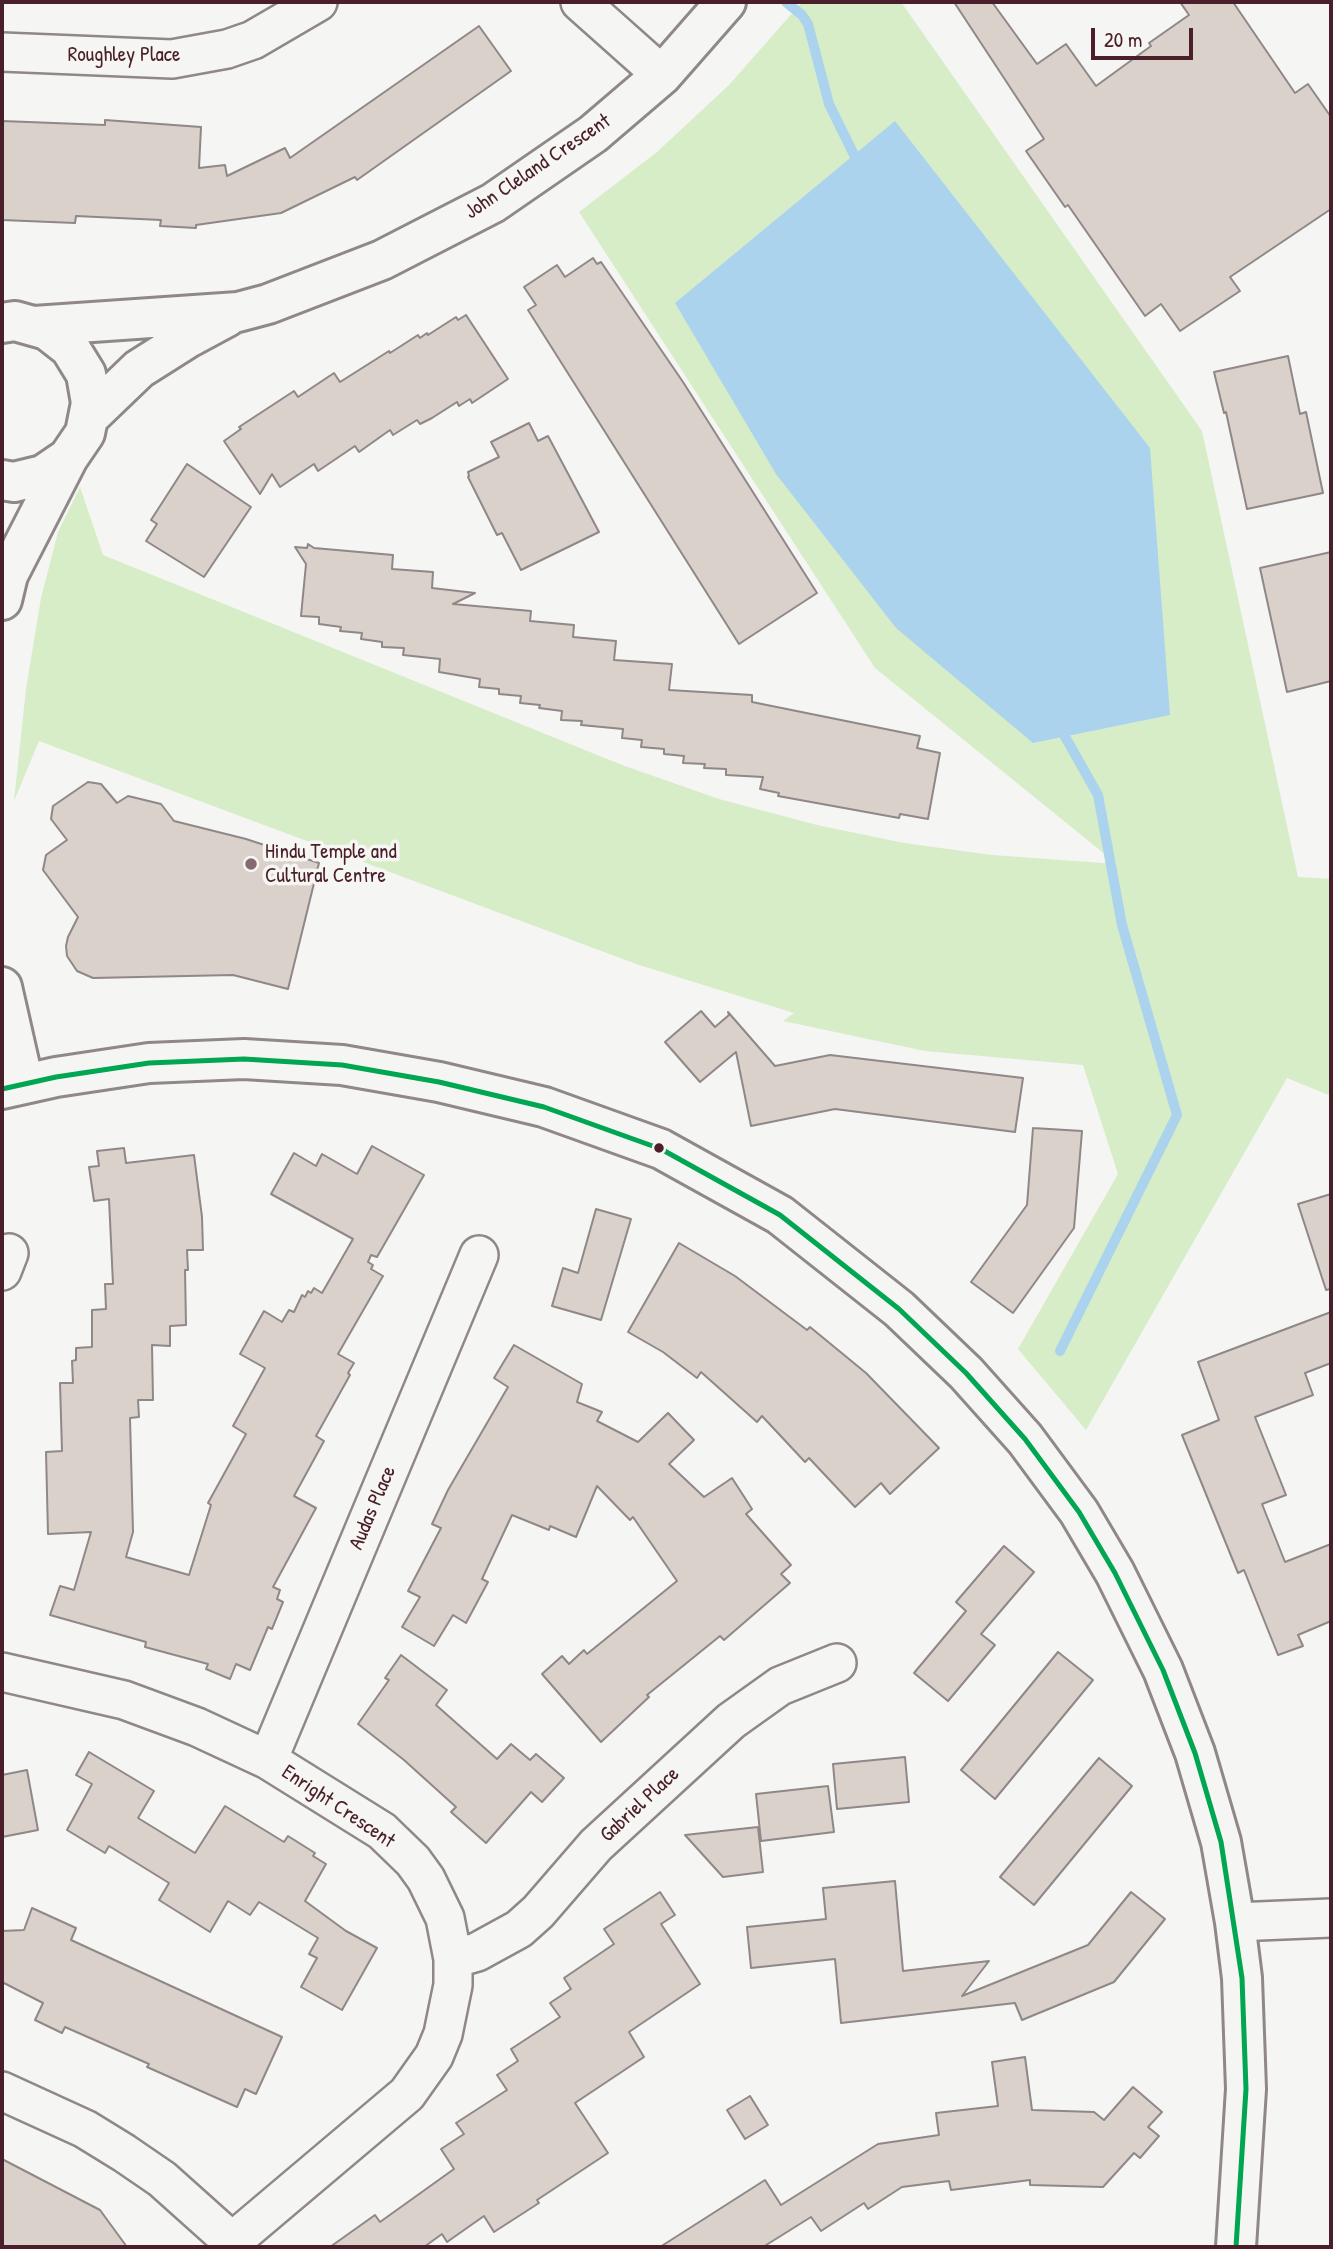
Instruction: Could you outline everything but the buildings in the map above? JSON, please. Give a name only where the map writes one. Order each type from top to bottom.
[{"type":"street","name":"Roughley Place","points":[[2,52],[172,59],[227,49],[253,40],[318,2]]},
{"type":"street","points":[[580,2],[662,75]]},
{"type":"street","name":"John Cleland Crescent","points":[[18,325],[238,312],[268,304],[382,260],[493,203],[593,134],[662,75],[716,14]]},
{"type":"street","name":"John Cleland Crescent","points":[[88,418],[139,369],[188,338],[238,312]]},
{"type":"street","points":[[2,600],[8,575],[68,458],[85,433],[91,403],[86,374],[70,348],[47,330],[18,325]]},
{"type":"street","points":[[2,480],[14,482],[43,475],[68,458]]},
{"type":"street","points":[[2,986],[13,1087],[149,1063],[244,1059],[342,1065],[439,1082],[544,1107],[661,1149],[780,1214],[899,1309],[966,1373],[1025,1439],[1079,1513],[1115,1573],[1157,1658],[1195,1753],[1221,1842],[1242,1978],[1246,2089],[1236,2247]]},
{"type":"street","name":"Audas Place","points":[[268,1760],[479,1255]]},
{"type":"street","name":"Gabriel Place","points":[[453,1959],[477,1952],[519,1928],[538,1912],[596,1845],[731,1721],[780,1686],[837,1662]]},
{"type":"street","name":"Enright Crescent","points":[[2,1672],[124,1700],[197,1727],[268,1760],[382,1831],[414,1861],[445,1918],[453,1959],[453,1985],[443,2034],[434,2056],[407,2094],[235,2244]]},
{"type":"street","points":[[1235,1922],[1331,1918]]},
{"type":"street","points":[[2,2091],[85,2129],[124,2153],[162,2179],[235,2244]]},
{"type":"green space","points":[[802,2],[901,2],[1202,431],[1298,877],[1331,879],[1331,1096],[1287,1078],[1086,1430],[1018,1349],[1118,1174],[1083,1065],[925,1051],[783,1021],[794,1013],[639,965],[39,741],[14,801],[26,689],[41,598],[58,532],[80,487],[103,555],[622,765],[719,799],[817,825],[904,843],[992,855],[1117,864],[875,668],[579,212],[657,152],[729,85]]},
{"type":"water","points":[[895,121],[1150,448],[1170,715],[1033,743],[896,628],[776,474],[675,303]]},
{"type":"waterway","points":[[786,2],[802,15],[808,24],[829,104],[860,167]]},
{"type":"waterway","points":[[1059,726],[1098,795],[1122,925],[1177,1115],[1060,1351]]},
{"type":"transit line","points":[[2,1089],[56,1077],[149,1063],[244,1059],[342,1065],[439,1082],[544,1107],[661,1149],[780,1215],[899,1309],[966,1373],[1025,1439],[1079,1512],[1115,1573],[1163,1670],[1195,1753],[1221,1842],[1242,1978],[1246,2089],[1236,2247]]},
{"type":"place","name":"Hindu Temple and Cultural Centre","points":[[251,864]]}]
